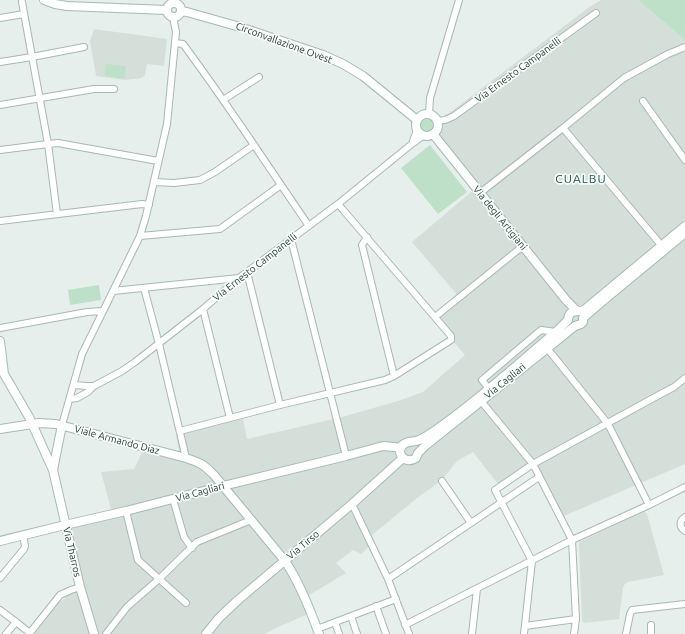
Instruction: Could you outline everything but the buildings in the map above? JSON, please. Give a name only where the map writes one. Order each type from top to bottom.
[{"type":"street","points":[[44,0],[67,6],[167,10]]},
{"type":"street","points":[[429,114],[430,98],[459,0]]},
{"type":"street","points":[[22,2],[48,144],[58,214]]},
{"type":"street","points":[[175,2],[181,8],[181,11],[177,17],[173,17],[168,15],[167,10],[170,4],[175,2]]},
{"type":"street","name":"Circonvallazione Ovest","points":[[181,11],[240,27],[323,55],[343,64],[363,76],[417,120]]},
{"type":"street","name":"Via Ernesto Campanelli","points":[[437,121],[445,120],[454,116],[596,13]]},
{"type":"street","points":[[0,18],[24,14]]},
{"type":"street","points":[[62,425],[82,354],[140,236],[149,205],[167,124],[176,32],[173,17]]},
{"type":"street","points":[[175,43],[183,44],[224,100],[309,226]]},
{"type":"street","points":[[0,62],[84,46]]},
{"type":"street","points":[[480,193],[624,78],[668,54],[685,47]]},
{"type":"street","points":[[224,100],[259,77]]},
{"type":"street","points":[[0,105],[94,89],[114,90]]},
{"type":"street","points":[[643,101],[685,160]]},
{"type":"street","points":[[421,133],[416,125],[417,120],[422,115],[429,114],[437,121],[437,128],[433,134]]},
{"type":"street","points":[[563,128],[662,245]]},
{"type":"street","name":"Via Ernesto Campanelli","points":[[70,399],[77,398],[88,392],[94,386],[122,371],[159,344],[239,278],[338,204],[413,143],[421,133],[428,136],[433,134]]},
{"type":"street","name":"Via degli Artigiani","points":[[433,134],[522,246],[568,302],[580,314]]},
{"type":"street","points":[[0,150],[58,143],[158,161]]},
{"type":"street","points":[[154,182],[174,183],[200,180],[215,172],[254,145]]},
{"type":"street","points":[[140,236],[220,229],[281,185]]},
{"type":"street","points":[[0,221],[142,204],[149,205]]},
{"type":"street","points":[[180,431],[385,380],[394,376],[450,341],[451,336],[338,204]]},
{"type":"street","name":"Via Cagliari","points":[[580,314],[685,226]]},
{"type":"street","name":"Via Cagliari","points":[[410,442],[419,440],[439,428],[489,389],[556,332],[572,312],[580,314],[604,300],[685,233]]},
{"type":"street","points":[[367,237],[362,245],[394,376]]},
{"type":"street","points":[[291,239],[346,456]]},
{"type":"street","points":[[435,317],[522,246]]},
{"type":"street","points":[[247,272],[280,405]]},
{"type":"street","points":[[113,291],[239,278]]},
{"type":"street","points":[[144,288],[186,458]]},
{"type":"street","points":[[568,302],[568,318],[571,325],[575,326]]},
{"type":"street","points":[[203,309],[230,418]]},
{"type":"street","points":[[0,328],[87,312],[102,311]]},
{"type":"street","name":"Via Cagliari","points":[[418,453],[547,348],[575,326],[583,322],[580,314]]},
{"type":"street","points":[[0,341],[4,374]]},
{"type":"street","points":[[547,348],[608,424],[649,505]]},
{"type":"street","points":[[0,365],[4,374]]},
{"type":"street","name":"Via Tharros","points":[[4,374],[32,424],[53,470],[80,588],[94,634]]},
{"type":"street","points":[[524,634],[532,561],[495,490],[533,464],[674,387],[685,378]]},
{"type":"street","points":[[74,385],[94,386]]},
{"type":"street","points":[[482,401],[533,464],[572,540],[576,618],[574,634]]},
{"type":"street","name":"Viale Armando Diaz","points":[[0,429],[39,423],[62,425],[186,458],[204,465],[285,561],[302,591],[318,631]]},
{"type":"street","name":"Via Tharros","points":[[53,470],[62,425]]},
{"type":"street","points":[[410,442],[416,445],[418,453],[416,458],[406,460],[400,453],[400,448],[404,444],[410,442]]},
{"type":"street","name":"Via Cagliari","points":[[0,541],[126,511],[383,446],[394,446],[400,448]]},
{"type":"street","points":[[47,457],[52,459],[56,456]]},
{"type":"street","name":"Via Tirso","points":[[206,634],[218,618],[238,600],[352,504],[403,458]]},
{"type":"street","points":[[388,579],[539,477]]},
{"type":"street","points":[[442,481],[471,523]]},
{"type":"street","points":[[405,625],[572,540],[685,487]]},
{"type":"street","points":[[173,499],[184,537],[192,548]]},
{"type":"street","points":[[352,504],[388,579],[409,634]]},
{"type":"street","points":[[126,511],[138,560],[186,603]]},
{"type":"street","points":[[685,517],[680,523],[685,531]]},
{"type":"street","points":[[106,634],[128,607],[198,542],[251,520]]},
{"type":"street","points":[[0,578],[24,549],[25,546],[23,535]]},
{"type":"street","points":[[0,610],[29,633],[60,595],[70,590],[80,588]]},
{"type":"street","points":[[472,634],[477,589]]},
{"type":"street","points":[[318,631],[335,622],[396,599]]},
{"type":"street","points":[[626,634],[630,612],[632,610],[685,604]]},
{"type":"street","points":[[376,606],[386,634]]},
{"type":"street","points":[[351,616],[357,634]]},
{"type":"street","points":[[524,626],[576,618]]},
{"type":"street","points":[[6,634],[16,622]]},
{"type":"street","points":[[335,622],[339,634]]},
{"type":"street","points":[[651,625],[651,634]]},
{"type":"shaded area","points":[[601,0],[638,0],[685,40],[685,464],[559,518],[533,465],[498,484],[473,452],[457,461],[442,480],[417,498],[371,536],[374,542],[361,554],[353,550],[336,563],[346,573],[306,597],[308,614],[265,634],[31,634],[48,611],[81,586],[67,529],[113,516],[101,472],[134,469],[146,444],[179,452],[176,435],[243,419],[247,439],[342,417],[398,401],[423,392],[465,355],[433,318],[459,297],[412,242],[476,188],[428,129],[588,8]]},
{"type":"shaded area","points":[[94,29],[167,39],[164,66],[147,64],[145,75],[142,78],[125,80],[96,76],[90,41]]},
{"type":"shaded area","points":[[644,512],[647,514],[664,575],[628,582],[625,584],[623,587],[619,619],[584,623],[582,621],[579,542]]},
{"type":"green space","points":[[638,0],[685,0],[685,40]]},
{"type":"green space","points":[[106,64],[126,66],[125,79],[105,76]]},
{"type":"green space","points":[[428,119],[435,124],[436,127],[431,134],[428,135],[421,130],[420,127],[425,120]]},
{"type":"green space","points":[[430,145],[467,192],[438,214],[401,168]]},
{"type":"green space","points":[[99,285],[101,300],[70,305],[68,290]]},
{"type":"district","name":"CUALBU","points":[[581,179]]}]
